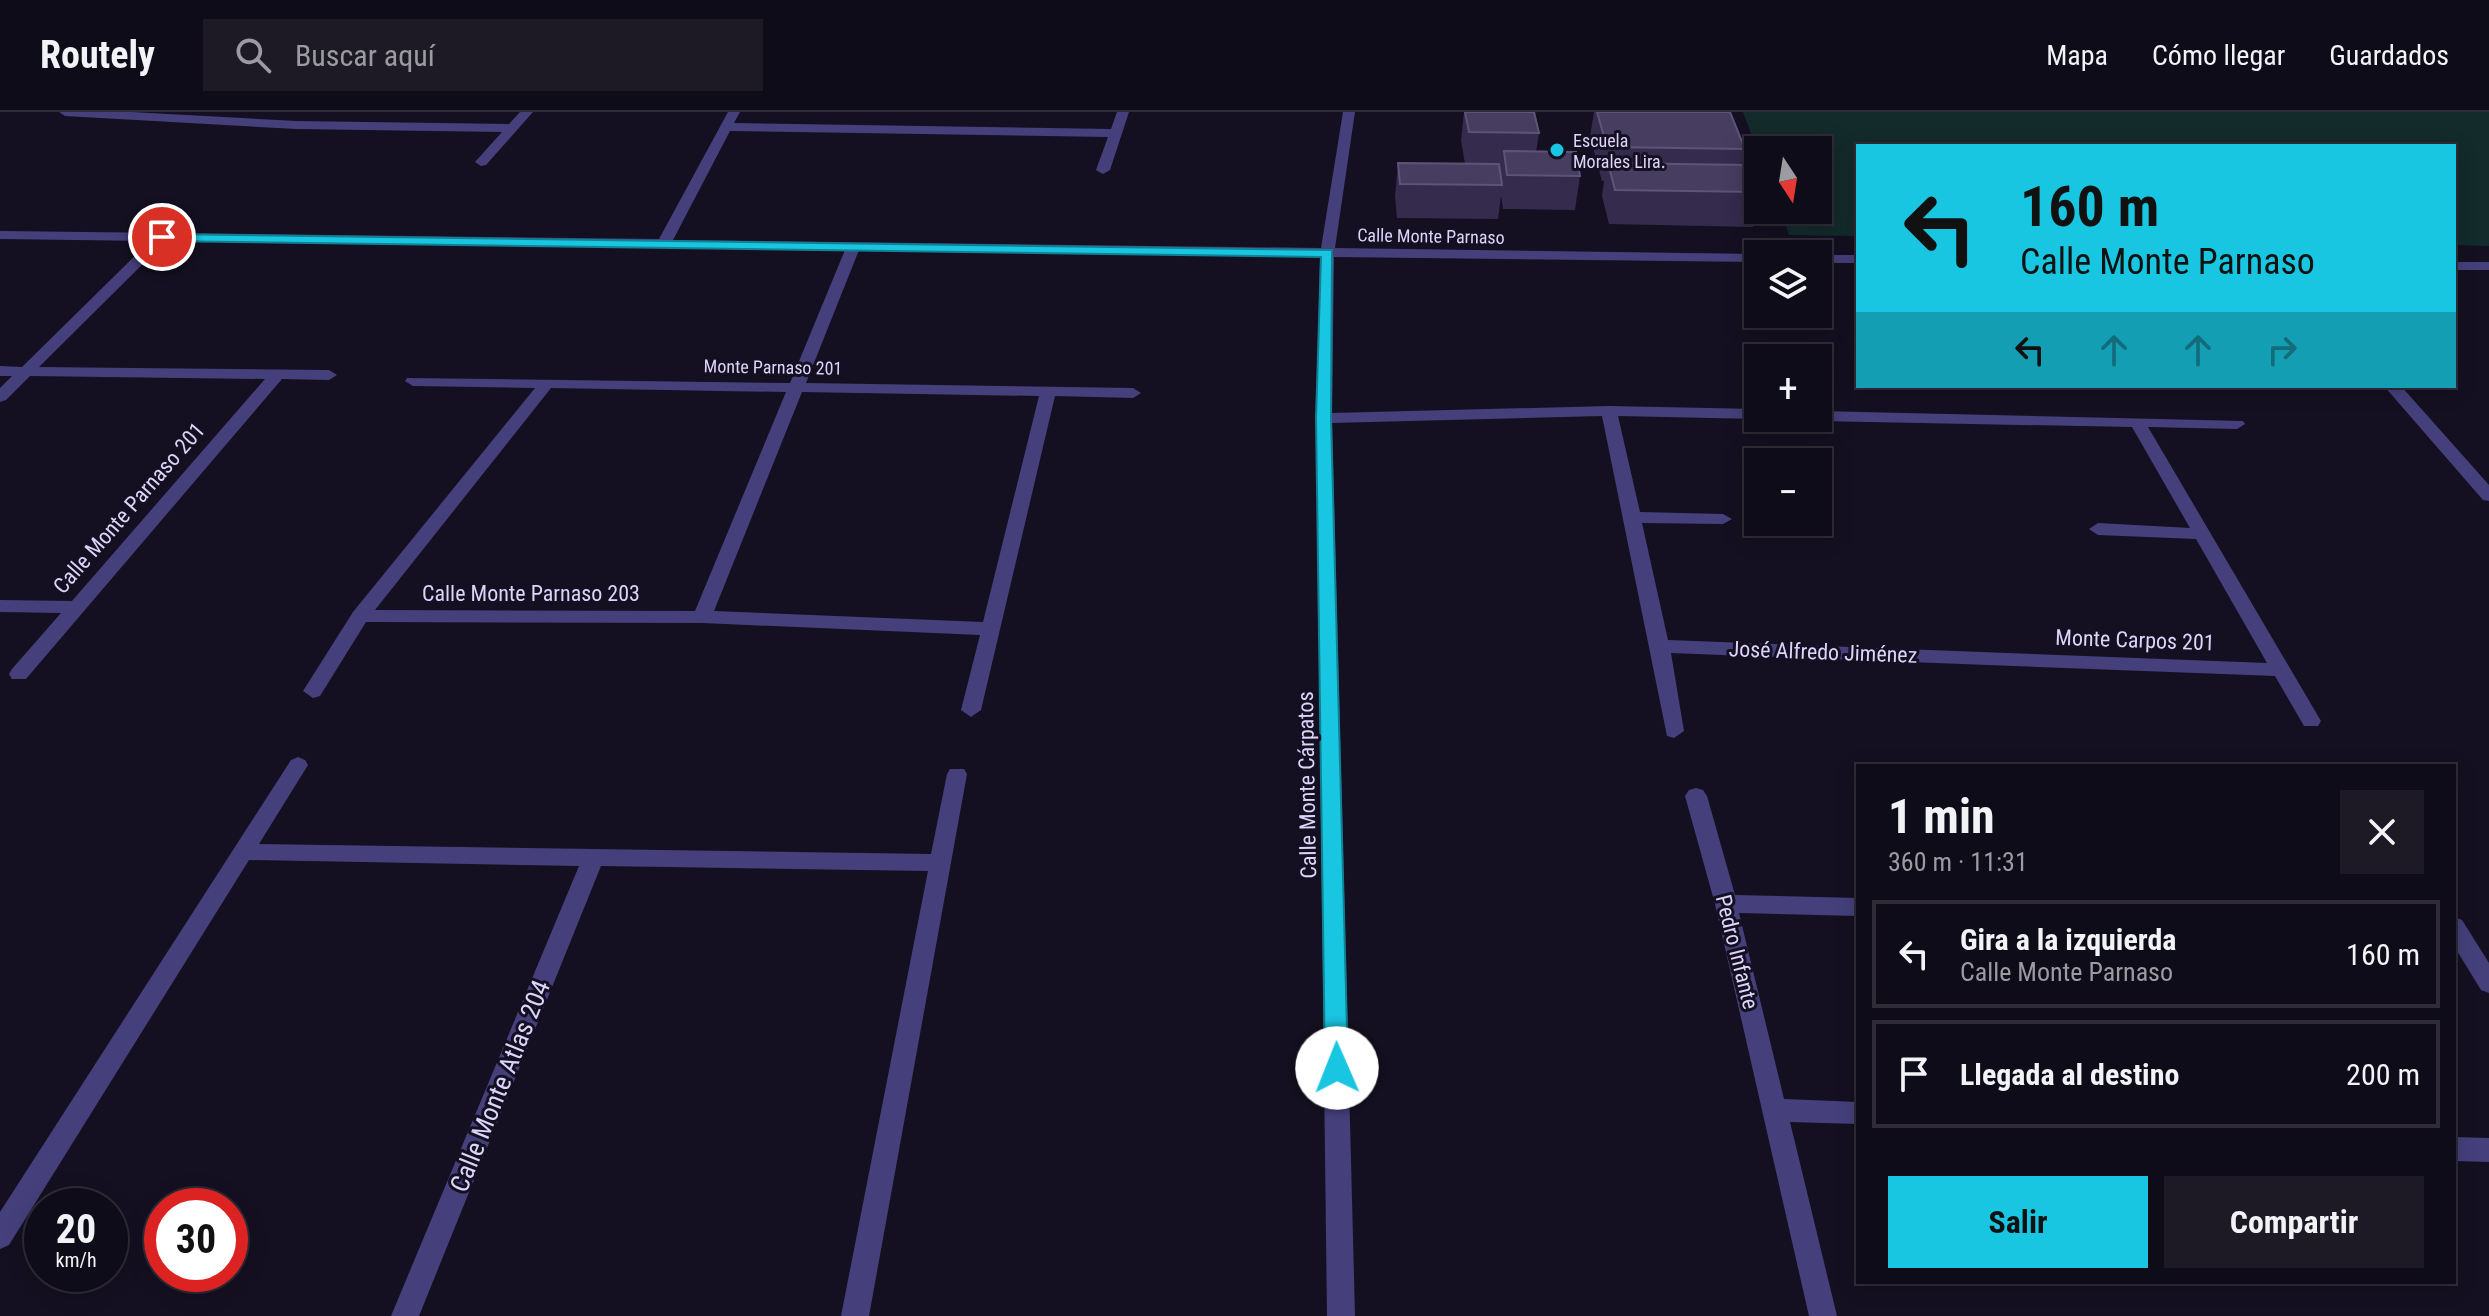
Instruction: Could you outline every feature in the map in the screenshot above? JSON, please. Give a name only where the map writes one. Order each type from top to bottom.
[{"type":"street","points":[[65,112],[296,125],[513,128]]},
{"type":"street","points":[[481,162],[527,112]]},
{"type":"street","points":[[664,244],[734,112]]},
{"type":"street","points":[[1103,170],[1123,112]]},
{"type":"street","name":"Calle Monte Cárpatos","points":[[1341,1316],[1324,418],[1327,253],[1349,112]]},
{"type":"street","points":[[724,127],[1115,133]]},
{"type":"street","name":"Calle Monte Parnaso","points":[[0,235],[1744,258]]},
{"type":"street","points":[[0,397],[162,237]]},
{"type":"street","points":[[702,617],[854,245]]},
{"type":"street","points":[[1832,259],[1856,259]]},
{"type":"street","points":[[2456,266],[2489,266]]},
{"type":"street","points":[[0,371],[329,375]]},
{"type":"street","name":"Calle Monte Parnaso 201","points":[[19,674],[277,375]]},
{"type":"street","name":"Monte Parnaso 201","points":[[413,381],[1133,393]]},
{"type":"street","name":"Calle Monte Parnaso 203","points":[[313,691],[360,616],[546,384]]},
{"type":"street","points":[[2394,388],[2489,496]]},
{"type":"street","points":[[971,710],[1048,392]]},
{"type":"street","points":[[1609,411],[1660,646],[1674,731]]},
{"type":"street","points":[[1324,418],[1609,411],[1744,414]]},
{"type":"street","points":[[1832,416],[2237,424]]},
{"type":"street","points":[[2137,422],[2311,721]]},
{"type":"street","points":[[1632,517],[1723,519]]},
{"type":"street","points":[[2098,529],[2203,534]]},
{"type":"street","points":[[0,606],[74,607]]},
{"type":"street","name":"Calle Monte Parnaso 203","points":[[360,616],[702,617],[990,629]]},
{"type":"street","name":"José Alfredo Jiménez","points":[[1660,646],[1985,658]]},
{"type":"street","name":"Monte Carpos 201","points":[[1985,658],[2282,670]]},
{"type":"street","points":[[0,1236],[298,765]]},
{"type":"street","points":[[855,1316],[957,774]]},
{"type":"street","name":"Pedro Infante","points":[[1696,796],[1726,904],[1823,1316]]},
{"type":"street","points":[[243,852],[940,863]]},
{"type":"street","name":"Calle Monte Atlas 204","points":[[405,1316],[594,856]]},
{"type":"street","points":[[1726,904],[1856,907]]},
{"type":"street","points":[[2456,929],[2489,983]]},
{"type":"street","points":[[1775,1110],[1856,1113]]},
{"type":"street","points":[[2456,1149],[2489,1150]]},
{"type":"green space","points":[[1743,112],[2489,112],[2489,246],[2456,245],[2456,144],[1856,144],[1856,236],[1789,235],[1785,224],[1832,224],[1832,136],[1752,136]]},
{"type":"building","points":[[1465,112],[1534,112],[1539,133],[1469,132]]},
{"type":"building","points":[[1597,112],[1730,112],[1744,149],[1607,147]]},
{"type":"building","points":[[1504,151],[1576,152],[1580,176],[1507,175]]},
{"type":"building","points":[[1398,163],[1499,164],[1502,185],[1400,184]]},
{"type":"building","points":[[1608,163],[1744,165],[1744,192],[1615,190]]},
{"type":"place","name":"Escuela Morales Lira.","points":[[1557,150]]},
{"type":"route","points":[[162,237],[1327,253],[1324,418],[1337,1068]]}]
